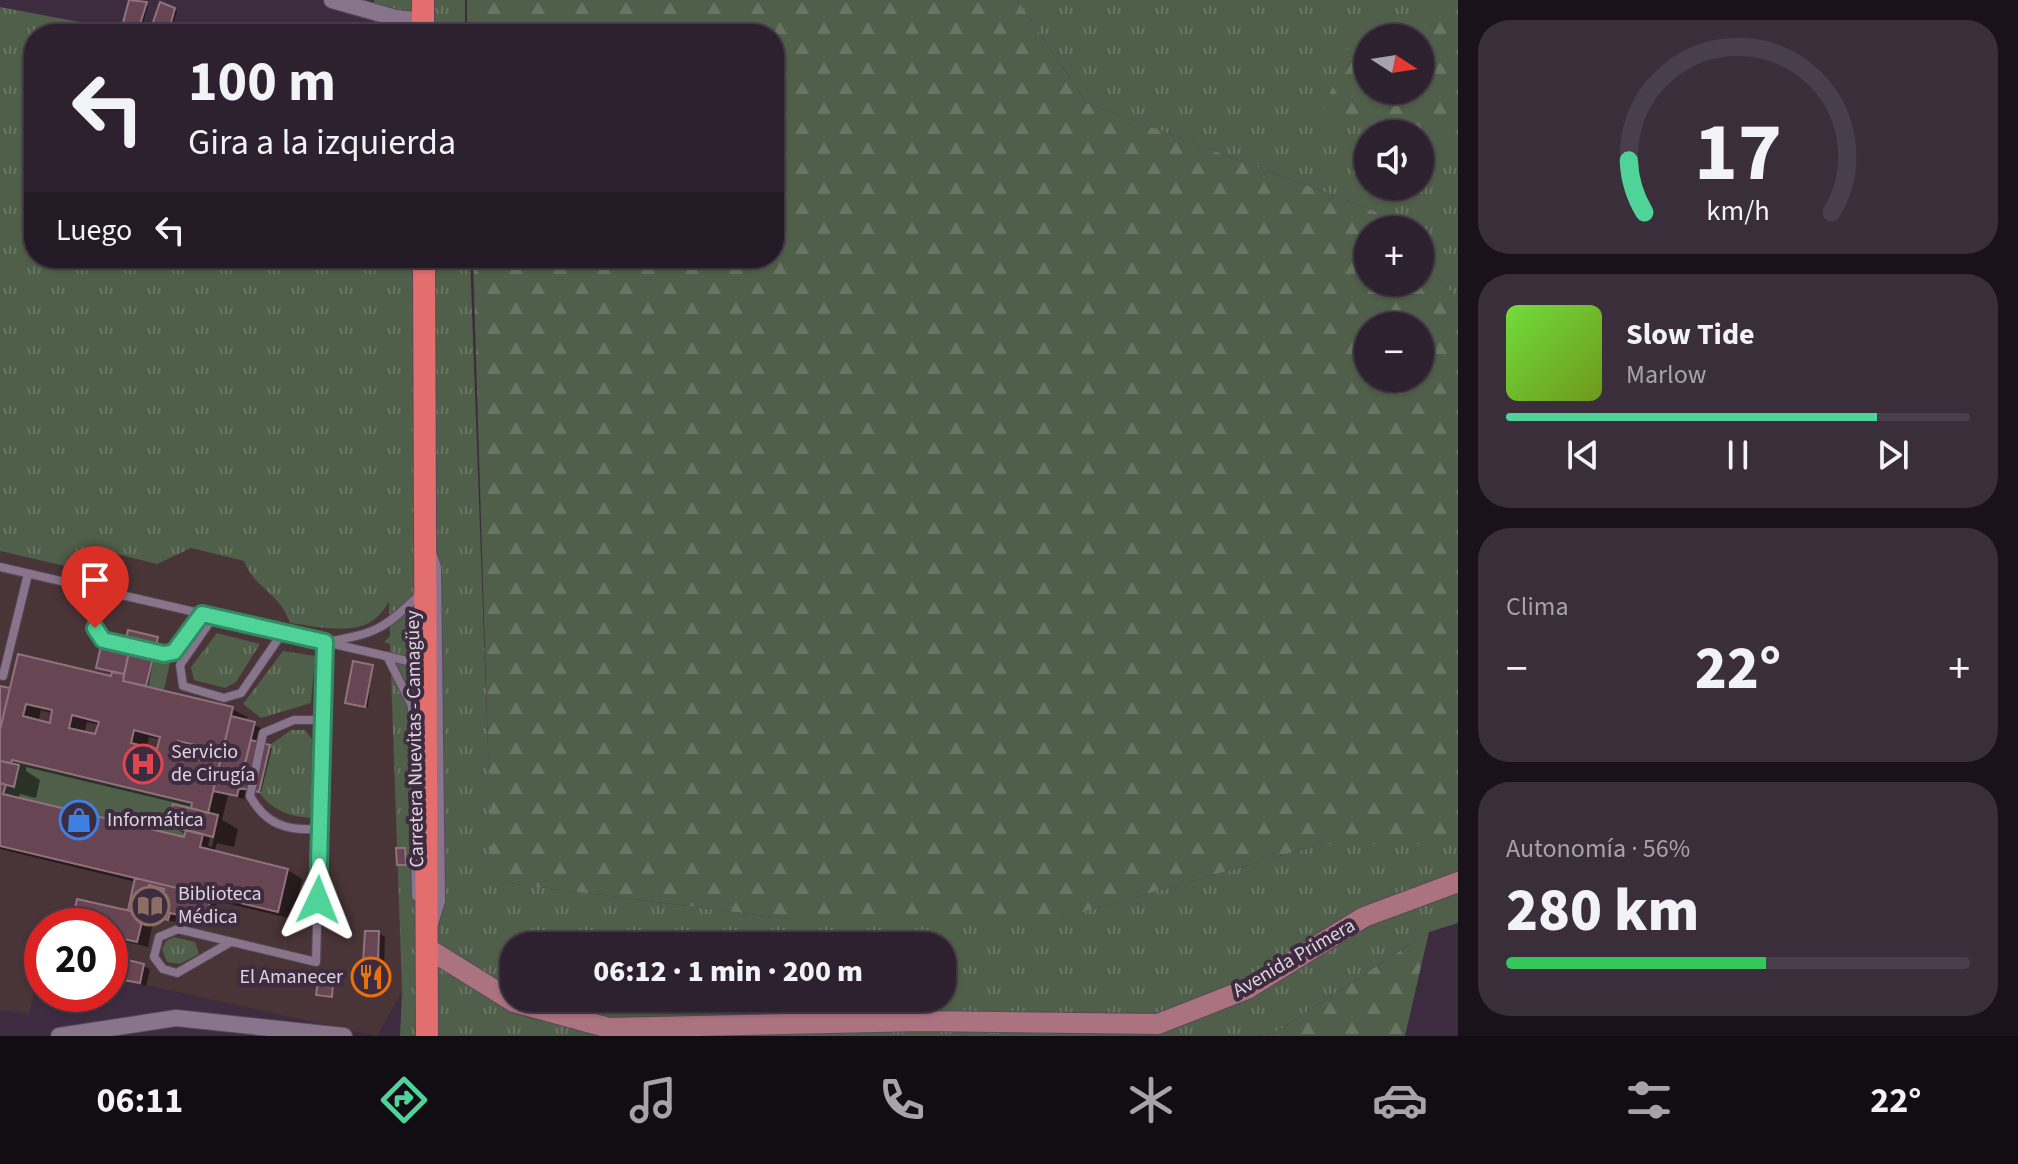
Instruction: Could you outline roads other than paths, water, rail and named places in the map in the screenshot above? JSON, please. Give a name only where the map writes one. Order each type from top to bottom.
[{"type":"highway","name":"Carretera Nuevitas - Camagüey","points":[[423,1030],[427,948],[424,268]]},
{"type":"main road","name":"Avenida Primera","points":[[427,948],[514,1002],[609,1028],[921,1021],[1158,1024],[1247,989],[1364,917],[1458,882]]},
{"type":"street","points":[[332,0],[396,18],[423,18]]},
{"type":"street","points":[[59,1036],[176,1018],[344,1036]]},
{"type":"lane","name":"Carretera Nuevitas - Camagüey","points":[[426,528],[437,567],[441,901],[427,948]]},
{"type":"lane","points":[[0,567],[426,665]]},
{"type":"lane","points":[[3,676],[28,574]]},
{"type":"lane","points":[[325,642],[369,635],[392,622],[426,588]]},
{"type":"lane","points":[[104,591],[95,628],[103,640],[164,654],[174,652],[202,614]]},
{"type":"lane","points":[[214,616],[180,665],[183,686],[224,698],[241,693],[283,632]]},
{"type":"lane","points":[[229,943],[177,973],[163,969],[154,957],[155,943],[171,929],[316,962],[325,642]]},
{"type":"lane","points":[[387,656],[426,735]]},
{"type":"lane","points":[[412,706],[416,897],[427,948]]},
{"type":"lane","points":[[320,829],[300,830],[272,823],[260,814],[250,796],[263,733],[294,720],[323,720]]},
{"type":"place","name":"Servicio de Cirugía","points":[[143,764]]},
{"type":"place","name":"Informática","points":[[79,820]]},
{"type":"place","name":"Biblioteca Médica","points":[[150,906]]},
{"type":"place","name":"El Amanecer","points":[[371,977]]}]
